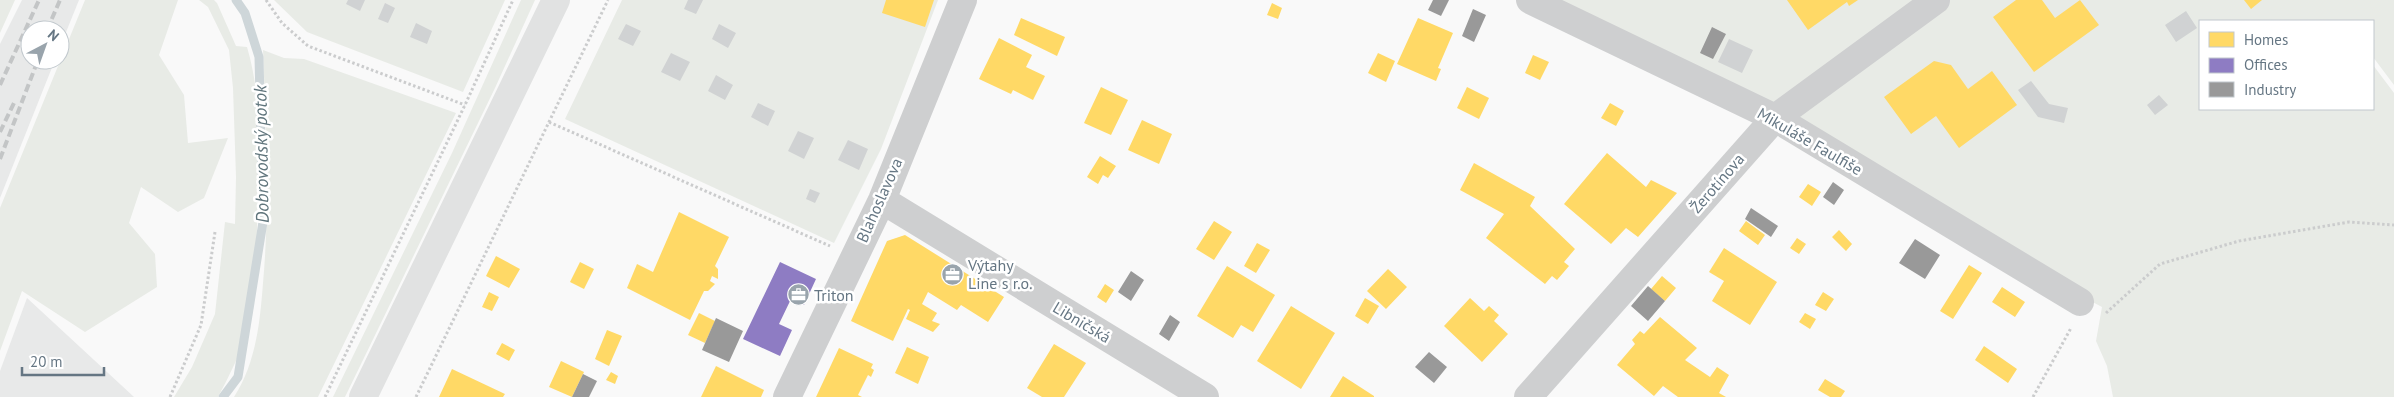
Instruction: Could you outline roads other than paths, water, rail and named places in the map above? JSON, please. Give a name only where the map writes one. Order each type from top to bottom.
[{"type":"main road","points":[[363,397],[556,0]]},
{"type":"street","name":"Blahoslavova","points":[[788,397],[853,257],[882,200],[962,0]]},
{"type":"street","name":"Mikuláše Faulfiše","points":[[1530,0],[1775,118],[2090,310]]},
{"type":"street","name":"Žerotínova","points":[[1528,397],[1775,118],[1936,0]]},
{"type":"street","name":"Libničská","points":[[882,200],[1205,397]]},
{"type":"waterway","name":"Dobrovodský potok","points":[[223,397],[238,377],[263,222],[259,57],[245,13],[236,0]]},
{"type":"railway","points":[[0,85],[39,0]]},
{"type":"railway","points":[[51,20],[60,0]]},
{"type":"railway","points":[[0,159],[34,70]]},
{"type":"railway","points":[[0,132],[14,103]]},
{"type":"place","name":"Výtahy Line s r.o.","points":[[952,274]]},
{"type":"place","name":"Triton","points":[[798,295]]}]
